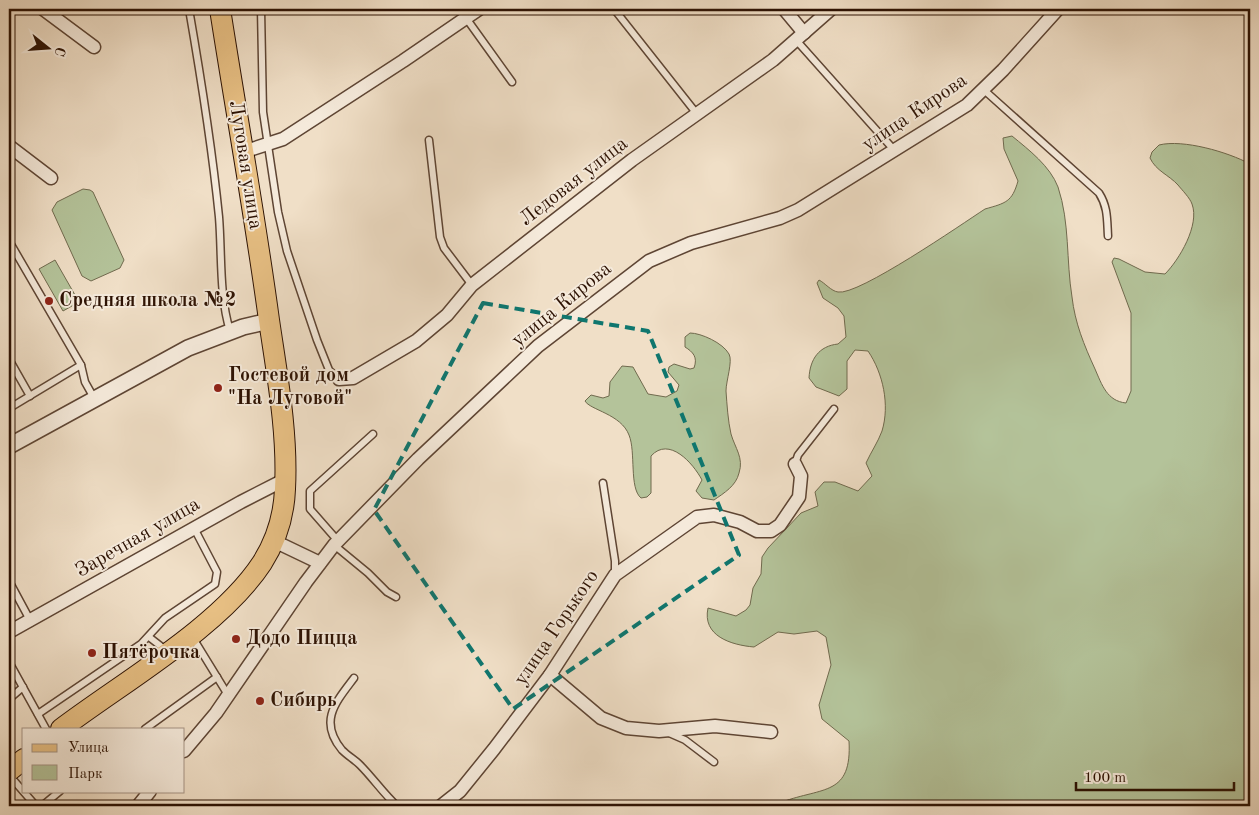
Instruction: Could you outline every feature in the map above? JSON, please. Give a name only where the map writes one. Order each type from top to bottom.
[{"type":"main road","name":"Луговая улица","points":[[220,9],[270,321],[284,436],[286,479],[276,534]]},
{"type":"main road","points":[[62,728],[168,652],[221,610],[247,583],[262,563],[276,534]]},
{"type":"main road","points":[[9,773],[22,761]]},
{"type":"street","points":[[43,9],[94,47]]},
{"type":"street","points":[[243,152],[269,144],[297,130],[479,9]]},
{"type":"street","points":[[784,9],[800,36]]},
{"type":"street","name":"Ледовая улица","points":[[339,379],[353,378],[416,341],[447,315],[472,285],[632,160],[740,84],[831,9]]},
{"type":"street","name":"улица Кирова","points":[[185,750],[228,695],[336,543],[500,380],[538,346],[631,273],[676,248],[780,218],[798,210],[967,105],[984,90],[1058,9]]},
{"type":"street","points":[[9,146],[51,178]]},
{"type":"street","points":[[9,446],[170,357],[230,331],[270,321]]},
{"type":"street","name":"улица Горького","points":[[441,806],[460,790],[494,750],[550,675],[615,575],[697,517],[714,515],[740,522],[756,531],[771,531],[780,525],[799,497],[801,476],[795,464]]},
{"type":"street","name":"Заречная улица","points":[[9,632],[194,528],[286,479]]},
{"type":"street","points":[[276,534],[320,563]]},
{"type":"street","points":[[550,675],[601,718],[626,728],[659,731],[715,726],[771,732]]},
{"type":"street","points":[[138,806],[149,792]]},
{"type":"lane","points":[[189,9],[208,129],[219,218],[226,312],[230,331]]},
{"type":"lane","points":[[261,9],[263,112],[278,212],[287,251],[320,348],[332,374],[339,379]]},
{"type":"lane","points":[[614,9],[697,114]]},
{"type":"lane","points":[[466,18],[512,82]]},
{"type":"lane","points":[[800,36],[895,151]]},
{"type":"lane","points":[[984,90],[1098,193],[1104,202],[1107,213],[1108,236]]},
{"type":"lane","points":[[429,140],[440,237],[444,248],[472,285]]},
{"type":"lane","points":[[9,241],[81,365],[86,382],[94,398]]},
{"type":"lane","points":[[9,359],[30,396]]},
{"type":"lane","points":[[9,406],[13,406],[81,365]]},
{"type":"lane","points":[[795,464],[794,460],[834,409]]},
{"type":"lane","points":[[373,434],[310,492],[310,509],[336,543],[387,592],[396,597]]},
{"type":"lane","points":[[603,483],[615,560],[615,575]]},
{"type":"lane","points":[[38,714],[149,637],[165,618],[215,584],[217,572],[194,528]]},
{"type":"lane","points":[[9,581],[30,620]]},
{"type":"lane","points":[[190,635],[228,695]]},
{"type":"lane","points":[[149,637],[168,652]]},
{"type":"lane","points":[[9,662],[45,728]]},
{"type":"lane","points":[[146,728],[216,677]]},
{"type":"lane","points":[[354,678],[332,711],[330,724],[332,732],[344,751],[360,765],[380,790],[397,806]]},
{"type":"lane","points":[[9,699],[23,687]]},
{"type":"lane","points":[[659,731],[685,740],[714,762]]},
{"type":"lane","points":[[9,773],[22,789]]},
{"type":"lane","points":[[25,792],[36,806]]},
{"type":"lane","points":[[42,806],[59,792]]},
{"type":"highlighted area","points":[[483,303],[648,331],[739,555],[513,709],[374,510]]},
{"type":"green space","points":[[1012,136],[1044,165],[1058,187],[1066,228],[1073,307],[1078,325],[1087,351],[1106,391],[1114,399],[1126,403],[1131,391],[1131,313],[1112,262],[1114,258],[1119,259],[1145,272],[1165,274],[1171,268],[1187,242],[1193,222],[1194,212],[1191,202],[1171,178],[1159,170],[1150,158],[1152,152],[1159,145],[1193,145],[1230,155],[1250,164],[1250,806],[777,806],[782,802],[797,797],[822,791],[840,781],[846,772],[849,759],[849,741],[822,719],[819,705],[831,665],[826,637],[817,631],[794,634],[778,632],[754,647],[728,641],[720,637],[709,626],[707,618],[708,608],[736,616],[750,605],[753,588],[761,574],[762,557],[801,513],[818,506],[815,492],[824,482],[835,482],[858,491],[872,476],[866,463],[882,431],[884,421],[885,400],[881,379],[868,351],[855,350],[847,361],[847,389],[839,396],[816,387],[809,378],[811,365],[817,355],[826,347],[838,344],[846,337],[844,316],[838,308],[823,298],[817,283],[819,280],[838,292],[866,283],[910,258],[985,209],[1007,201],[1018,181],[1004,149],[1003,138]]},
{"type":"green space","points":[[83,189],[93,192],[124,260],[120,268],[91,281],[82,276],[52,210],[57,202]]},
{"type":"green space","points":[[55,260],[79,302],[63,311],[39,269]]},
{"type":"green space","points":[[690,333],[711,339],[722,346],[729,354],[730,361],[726,391],[727,407],[731,434],[740,458],[739,473],[726,492],[714,500],[702,498],[696,491],[702,480],[693,466],[680,454],[673,450],[665,449],[651,456],[651,493],[647,497],[641,498],[635,486],[631,442],[625,428],[613,417],[585,401],[591,395],[603,398],[609,396],[610,382],[622,366],[633,367],[648,394],[666,397],[677,391],[679,385],[668,372],[669,367],[674,364],[690,369],[694,368],[694,355],[685,347],[685,337]]},
{"type":"place","name":"Средняя школа №2","points":[[49,301]]},
{"type":"place","name":"Гостевой дом \"На Луговой\"","points":[[218,388]]},
{"type":"place","name":"Додо Пицца","points":[[236,639]]},
{"type":"place","name":"Пятёрочка","points":[[92,653]]},
{"type":"place","name":"Сибирь","points":[[260,701]]}]
